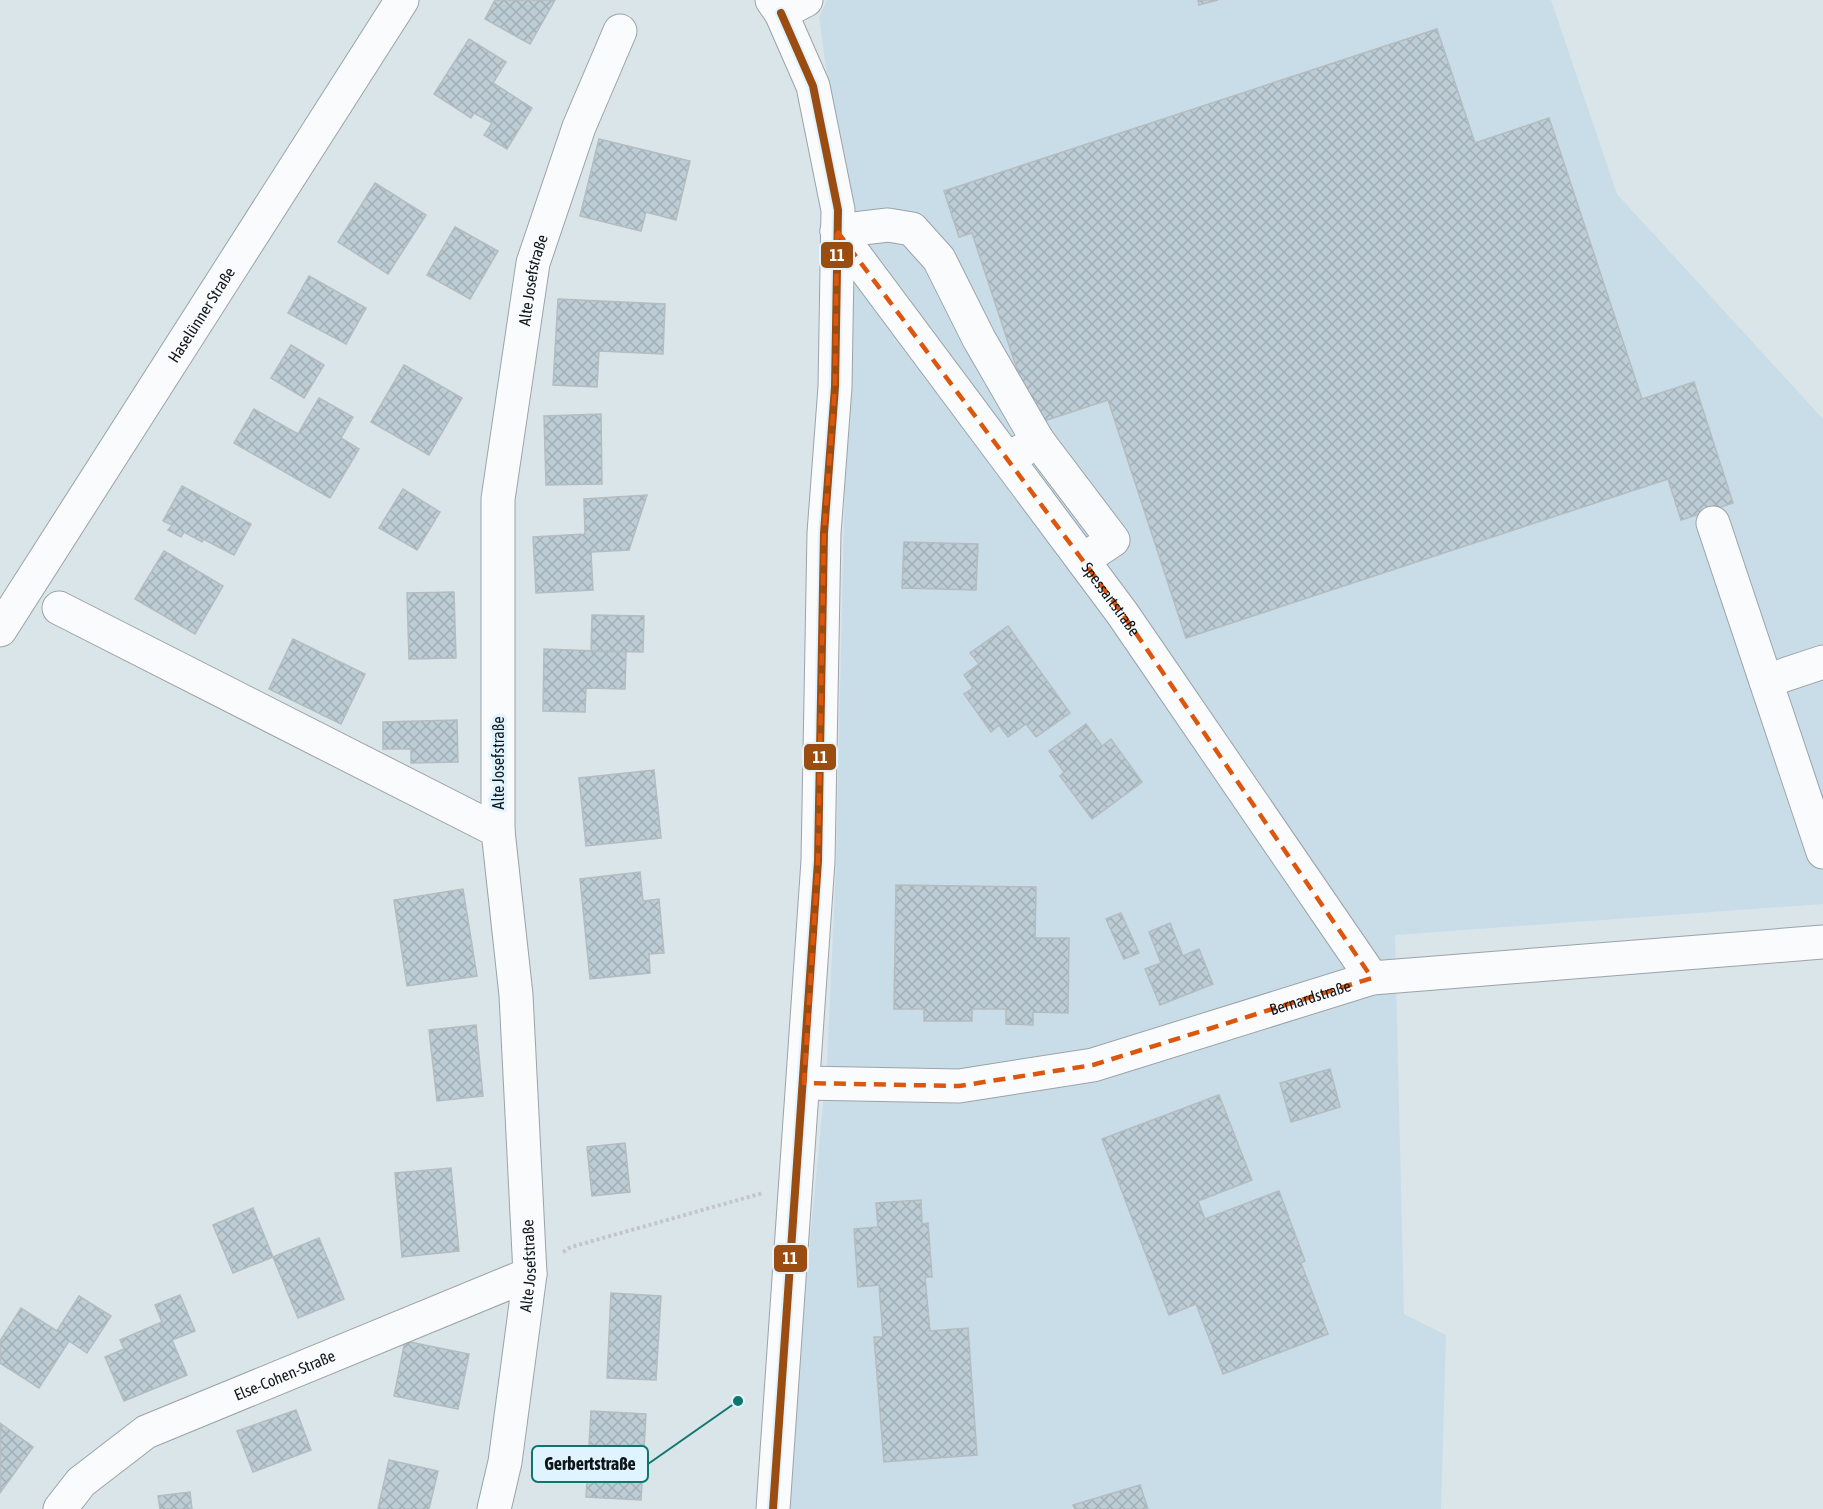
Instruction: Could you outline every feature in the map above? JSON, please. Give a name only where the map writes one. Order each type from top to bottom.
[{"type":"street","name":"Haselünner Straße","points":[[0,630],[402,0]]},
{"type":"street","points":[[773,1509],[818,861],[824,533],[835,387],[838,210],[813,87],[786,4]]},
{"type":"street","name":"Alte Josefstraße","points":[[494,1509],[505,1462],[530,1274],[516,995],[498,831],[498,499],[533,263],[579,127],[620,31]]},
{"type":"street","points":[[837,231],[888,225],[912,229],[939,259],[980,339],[1038,441],[1113,540],[1083,561]]},
{"type":"street","name":"Spessartstraße","points":[[837,231],[1122,613],[1372,978]]},
{"type":"street","points":[[1008,459],[1038,441]]},
{"type":"street","points":[[1713,523],[1823,852]]},
{"type":"street","points":[[59,608],[498,831]]},
{"type":"street","points":[[1766,681],[1823,662]]},
{"type":"street","name":"Bernardstraße","points":[[804,1083],[959,1086],[1093,1065],[1372,978],[1823,942]]},
{"type":"street","name":"Else-Cohen-Straße","points":[[60,1509],[81,1482],[146,1432],[530,1274]]},
{"type":"path","points":[[530,1274],[571,1247],[795,1184]]},
{"type":"highlighted area","points":[[837,231],[1122,613],[1372,978],[1093,1065],[959,1086],[804,1083],[818,861],[824,533],[835,387]]},
{"type":"shaded area","points":[[827,0],[1551,0],[1617,194],[1823,419],[1823,904],[1395,935],[1404,1314],[1446,1335],[1441,1509],[790,1509],[805,1292],[827,1063],[836,866],[847,385],[831,105],[819,17]]},
{"type":"building","points":[[495,0],[555,0],[530,44],[485,19]]},
{"type":"building","points":[[1198,0],[1218,0],[1199,5]]},
{"type":"building","points":[[1437,29],[1475,143],[1549,118],[1642,399],[1694,382],[1733,503],[1681,520],[1668,479],[1186,638],[1108,400],[1035,424],[972,233],[959,237],[944,191]]},
{"type":"building","points":[[469,39],[506,62],[493,83],[532,108],[507,149],[484,135],[492,123],[474,113],[471,118],[434,94]]},
{"type":"building","points":[[599,139],[690,161],[676,220],[646,212],[641,231],[580,216]]},
{"type":"building","points":[[375,183],[426,215],[388,274],[338,242]]},
{"type":"building","points":[[455,227],[498,251],[470,299],[427,275]]},
{"type":"building","points":[[309,276],[366,308],[346,344],[288,313]]},
{"type":"building","points":[[558,299],[665,304],[663,354],[599,351],[597,387],[553,385]]},
{"type":"building","points":[[291,345],[324,365],[304,398],[271,378]]},
{"type":"building","points":[[404,365],[462,398],[429,455],[371,422]]},
{"type":"building","points":[[319,398],[353,417],[341,438],[359,449],[330,498],[234,443],[254,409],[298,434]]},
{"type":"building","points":[[601,414],[602,484],[546,485],[544,416]]},
{"type":"building","points":[[182,486],[251,524],[234,555],[203,539],[202,542],[184,532],[181,537],[168,530],[172,525],[163,521]]},
{"type":"building","points":[[403,489],[440,512],[417,550],[379,528]]},
{"type":"building","points":[[647,495],[629,550],[591,552],[593,590],[536,593],[533,537],[585,534],[584,499]]},
{"type":"building","points":[[904,542],[978,544],[976,590],[902,588]]},
{"type":"building","points":[[164,551],[223,586],[195,634],[135,599]]},
{"type":"building","points":[[454,592],[456,658],[409,659],[407,593]]},
{"type":"building","points":[[592,615],[644,616],[643,652],[591,651]]},
{"type":"building","points":[[1008,626],[1070,713],[1036,737],[1026,724],[1008,737],[999,725],[991,732],[964,694],[973,688],[964,675],[979,664],[970,653]]},
{"type":"building","points":[[293,639],[365,674],[341,724],[269,689]]},
{"type":"building","points":[[544,649],[626,652],[625,689],[586,688],[585,712],[543,711]]},
{"type":"building","points":[[457,720],[458,762],[411,763],[411,749],[383,749],[383,722]]},
{"type":"building","points":[[1086,724],[1102,746],[1111,739],[1142,782],[1092,819],[1060,776],[1064,772],[1049,751]]},
{"type":"building","points":[[654,770],[661,838],[586,846],[579,778]]},
{"type":"building","points":[[640,872],[643,901],[659,899],[664,953],[649,954],[650,973],[590,979],[580,879]]},
{"type":"building","points":[[896,885],[1036,887],[1035,938],[1069,938],[1068,1013],[1033,1012],[1033,1025],[1006,1024],[1006,1009],[972,1009],[972,1021],[924,1021],[924,1009],[894,1009]]},
{"type":"building","points":[[463,889],[477,976],[407,986],[394,900]]},
{"type":"building","points":[[1121,913],[1139,953],[1124,959],[1106,919]]},
{"type":"building","points":[[1170,923],[1183,956],[1199,949],[1213,984],[1160,1005],[1145,969],[1161,963],[1149,932]]},
{"type":"building","points":[[476,1025],[483,1096],[437,1101],[429,1030]]},
{"type":"building","points":[[1330,1069],[1340,1107],[1291,1122],[1280,1083]]},
{"type":"building","points":[[1219,1095],[1252,1180],[1198,1201],[1205,1219],[1279,1191],[1305,1261],[1301,1263],[1328,1334],[1223,1374],[1196,1304],[1169,1315],[1102,1139]]},
{"type":"building","points":[[625,1143],[630,1192],[592,1196],[587,1147]]},
{"type":"building","points":[[451,1168],[459,1251],[402,1257],[395,1173]]},
{"type":"building","points":[[921,1200],[922,1224],[928,1223],[932,1277],[925,1277],[930,1331],[968,1328],[977,1455],[884,1462],[874,1337],[883,1337],[879,1285],[858,1287],[854,1229],[878,1227],[876,1203]]},
{"type":"building","points":[[253,1208],[273,1257],[233,1273],[213,1225]]},
{"type":"building","points":[[319,1238],[344,1299],[298,1318],[273,1257]]},
{"type":"building","points":[[611,1293],[661,1296],[656,1380],[607,1378]]},
{"type":"building","points":[[180,1295],[195,1331],[172,1340],[187,1375],[124,1401],[105,1357],[124,1349],[120,1340],[162,1322],[155,1305]]},
{"type":"building","points":[[79,1296],[111,1316],[87,1353],[69,1341],[39,1388],[0,1363],[0,1341],[21,1308],[57,1331]]},
{"type":"building","points":[[405,1341],[469,1354],[458,1409],[394,1396]]},
{"type":"building","points":[[296,1410],[311,1450],[253,1472],[237,1431]]},
{"type":"building","points":[[591,1411],[646,1414],[641,1500],[586,1497]]},
{"type":"building","points":[[0,1423],[33,1447],[0,1493]]},
{"type":"building","points":[[389,1460],[438,1471],[429,1509],[378,1509]]},
{"type":"building","points":[[1140,1485],[1148,1509],[1075,1509],[1073,1505]]},
{"type":"building","points":[[190,1492],[192,1509],[160,1509],[158,1496]]},
{"type":"transit line","name":"11","points":[[773,1509],[818,861],[824,533],[835,387],[838,210],[813,86],[781,13]]},
{"type":"place","name":"Gerbertstraße","points":[[738,1401]]}]
